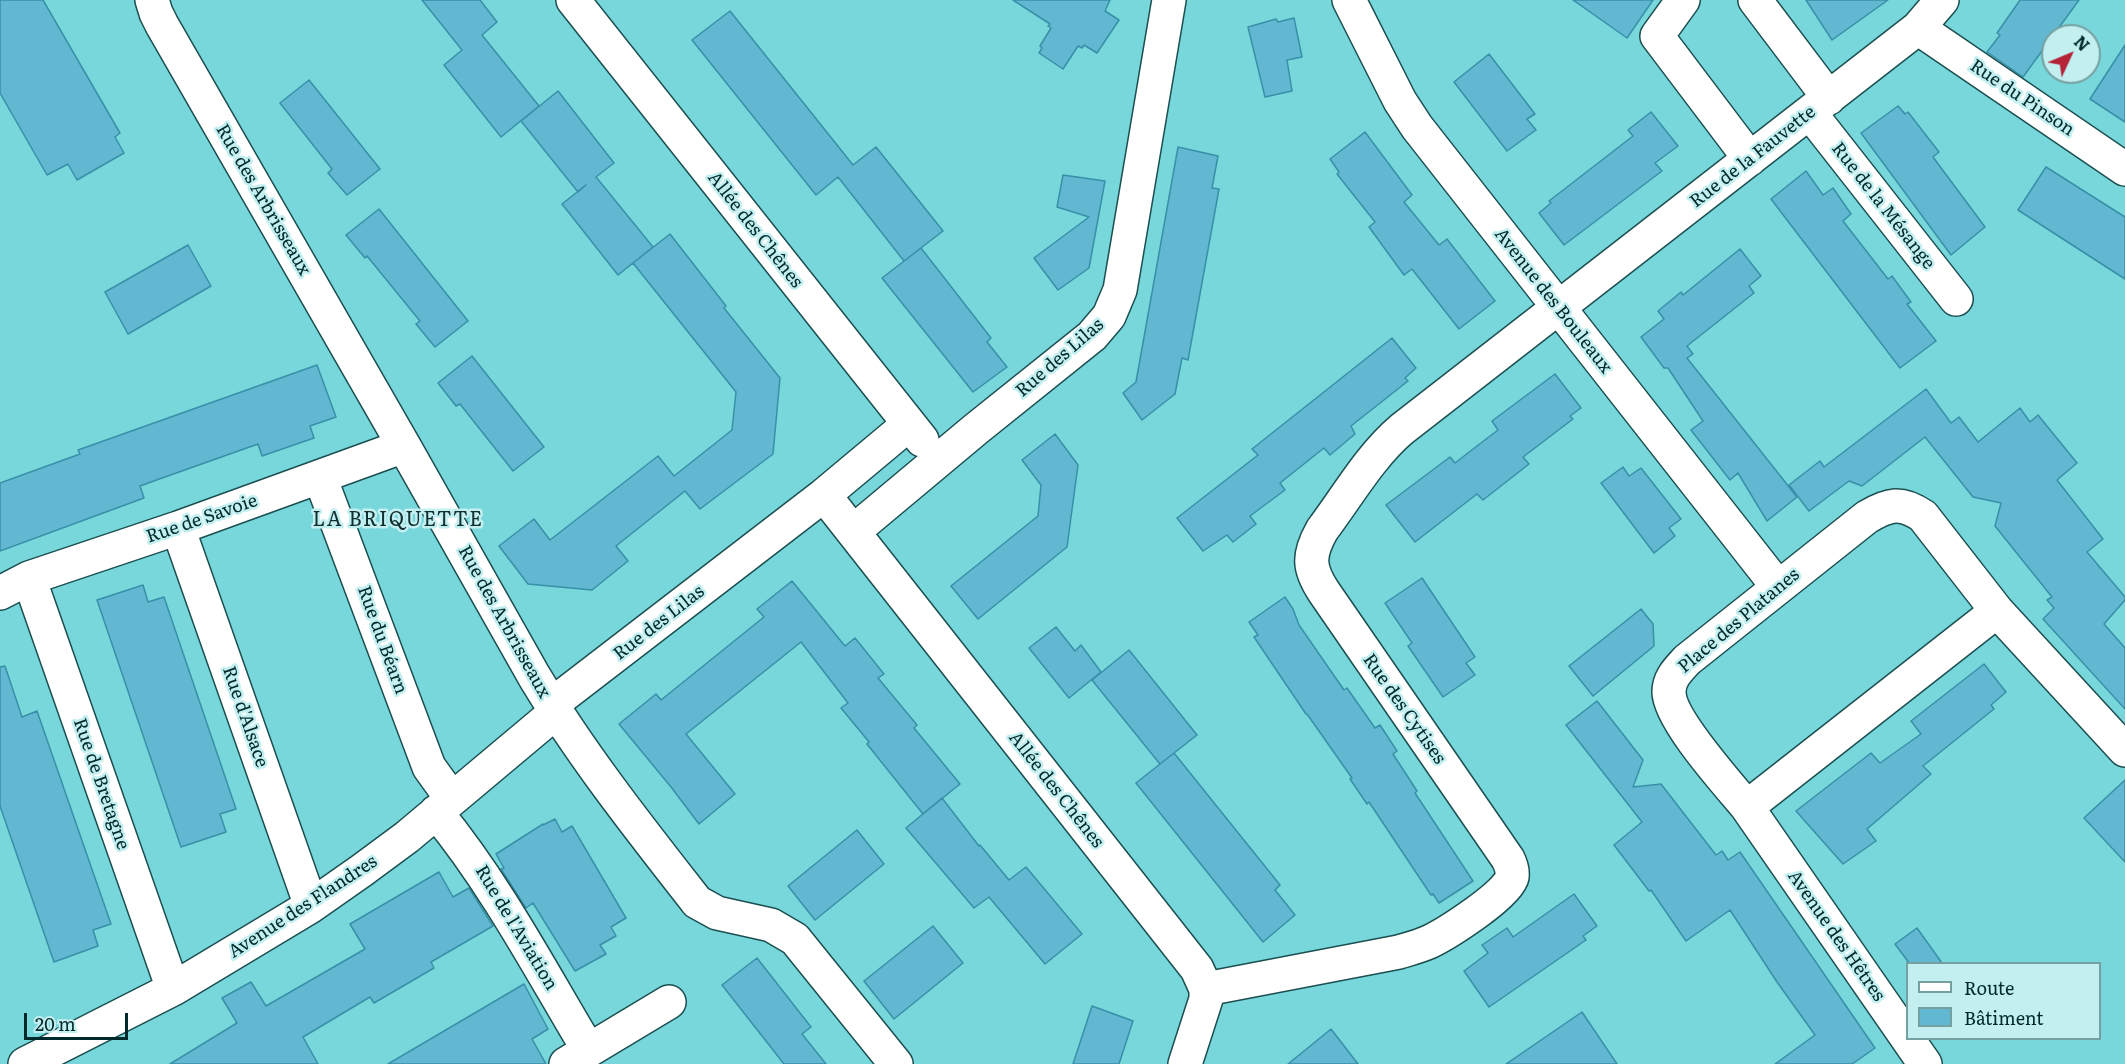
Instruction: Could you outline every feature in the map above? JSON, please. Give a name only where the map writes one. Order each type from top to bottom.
[{"type":"street","name":"Rue des Arbrisseaux","points":[[152,0],[162,26],[553,709],[605,782],[697,902],[717,913],[771,925],[795,939],[896,1064]]},
{"type":"street","name":"Allée des Chênes","points":[[573,0],[939,460]]},
{"type":"street","name":"Rue des Lilas","points":[[854,531],[1092,336],[1109,316],[1120,290],[1170,0]]},
{"type":"street","name":"Avenue des Bouleaux","points":[[1349,0],[1409,116],[1778,587]]},
{"type":"street","points":[[1683,0],[1657,36],[1750,159]]},
{"type":"street","name":"Rue de la Mésange","points":[[1755,0],[1819,105],[1956,298]]},
{"type":"street","name":"Rue de la Fauvette","points":[[1558,308],[1918,28],[1942,0]]},
{"type":"street","name":"Rue du Pinson","points":[[1918,28],[2125,169]]},
{"type":"street","name":"Rue des Cytises","points":[[1206,989],[1415,948],[1438,937],[1491,902],[1504,892],[1510,882],[1512,876],[1508,859],[1315,579],[1311,567],[1311,555],[1322,530],[1389,440],[1558,308]]},
{"type":"street","name":"Rue des Lilas","points":[[553,709],[824,495],[909,424]]},
{"type":"street","name":"Rue de Savoie","points":[[0,593],[29,578],[178,528],[404,446]]},
{"type":"street","name":"Rue du Béarn","points":[[320,477],[444,806]]},
{"type":"street","points":[[824,495],[854,531]]},
{"type":"street","name":"Place des Platanes","points":[[1747,807],[1684,727],[1670,703],[1671,678],[1687,660],[1778,587],[1867,517],[1889,506],[1912,508],[1923,516],[1998,611],[2125,750]]},
{"type":"street","name":"Rue d'Alsace","points":[[178,528],[311,906]]},
{"type":"street","name":"Allée des Chênes","points":[[854,531],[1197,969],[1206,989]]},
{"type":"street","name":"Rue de Bretagne","points":[[29,578],[173,989]]},
{"type":"street","points":[[1747,807],[1998,611]]},
{"type":"street","name":"Avenue des Flandres","points":[[25,1064],[173,989],[311,906],[362,871],[444,806],[553,709]]},
{"type":"street","name":"Rue de l'Aviation","points":[[444,806],[483,873],[577,1057],[669,1002]]},
{"type":"street","name":"Avenue des Hêtres","points":[[1747,807],[1906,1037]]},
{"type":"street","points":[[1185,1064],[1206,999],[1206,989]]},
{"type":"street","name":"Avenue des Hêtres","points":[[1908,1040],[1925,1064]]},
{"type":"building","points":[[0,0],[43,0],[120,133],[115,137],[124,153],[77,180],[68,164],[47,175],[0,93]]},
{"type":"building","points":[[422,0],[480,0],[497,22],[482,35],[539,106],[501,137],[444,65],[462,50]]},
{"type":"building","points":[[1013,0],[1110,0],[1105,11],[1119,20],[1097,53],[1084,45],[1082,48],[1078,46],[1063,69],[1039,53],[1042,48],[1040,46],[1051,28],[1048,26],[1050,24]]},
{"type":"building","points":[[1573,0],[1653,0],[1627,38]]},
{"type":"building","points":[[1806,0],[1888,0],[1832,40]]},
{"type":"building","points":[[2020,0],[2079,0],[2062,24],[2041,24],[2041,52],[2023,77],[1987,52],[2000,35],[1997,33]]},
{"type":"building","points":[[730,11],[853,165],[876,147],[943,231],[904,261],[838,177],[816,195],[692,40]]},
{"type":"building","points":[[1294,18],[1302,57],[1287,60],[1292,91],[1265,97],[1248,27],[1276,19],[1278,22]]},
{"type":"building","points":[[2125,45],[2125,122],[2090,99]]},
{"type":"building","points":[[1489,54],[1535,114],[1527,119],[1536,130],[1507,151],[1454,82]]},
{"type":"building","points":[[309,80],[380,169],[347,195],[328,173],[332,169],[280,103]]},
{"type":"building","points":[[558,91],[614,163],[596,177],[653,247],[618,275],[562,204],[578,192],[521,121]]},
{"type":"building","points":[[1898,106],[1905,114],[1908,112],[1939,152],[1933,157],[1985,227],[1951,255],[1861,133]]},
{"type":"building","points":[[1651,112],[1678,146],[1655,163],[1662,171],[1564,245],[1539,213],[1551,203],[1549,201],[1633,136],[1628,130]]},
{"type":"building","points":[[1365,132],[1412,195],[1404,202],[1439,245],[1447,239],[1495,301],[1459,329],[1412,269],[1404,275],[1369,227],[1375,222],[1337,174],[1339,172],[1330,159]]},
{"type":"building","points":[[1178,147],[1218,156],[1212,188],[1219,189],[1188,360],[1182,358],[1175,394],[1142,420],[1123,393],[1136,382]]},
{"type":"building","points":[[2046,167],[2125,217],[2125,279],[2018,210]]},
{"type":"building","points":[[1806,171],[1823,195],[1833,188],[1851,214],[1843,221],[1888,279],[1892,276],[1911,302],[1907,304],[1936,341],[1900,368],[1771,199]]},
{"type":"building","points":[[1063,175],[1105,181],[1089,268],[1058,290],[1034,258],[1089,217],[1057,207]]},
{"type":"building","points":[[379,209],[468,321],[435,347],[416,324],[420,321],[367,256],[365,258],[346,235]]},
{"type":"building","points":[[670,234],[726,306],[724,308],[780,378],[773,454],[700,509],[685,491],[616,546],[628,561],[592,590],[528,584],[499,546],[534,519],[550,540],[658,456],[674,476],[732,430],[736,392],[633,263]]},
{"type":"building","points":[[188,245],[211,286],[128,334],[105,292]]},
{"type":"building","points":[[921,248],[991,338],[987,342],[1007,367],[973,392],[882,278]]},
{"type":"building","points":[[1740,249],[1761,276],[1749,286],[1754,293],[1687,346],[1693,354],[1687,358],[1797,497],[1767,521],[1738,473],[1730,480],[1691,430],[1703,421],[1668,368],[1664,368],[1641,337],[1664,319],[1658,311],[1681,292],[1683,295]]},
{"type":"building","points":[[1392,338],[1416,368],[1405,378],[1408,381],[1351,426],[1355,434],[1330,455],[1324,448],[1280,483],[1285,490],[1250,516],[1256,524],[1233,542],[1227,535],[1203,551],[1177,518],[1258,455],[1252,449]]},
{"type":"building","points":[[472,356],[544,447],[513,471],[460,404],[456,406],[438,383]]},
{"type":"building","points":[[317,365],[336,417],[310,426],[314,438],[262,456],[258,444],[165,477],[140,486],[144,498],[0,551],[0,483],[80,454],[78,450]]},
{"type":"building","points":[[1555,374],[1581,408],[1570,416],[1573,419],[1523,457],[1529,464],[1483,500],[1477,494],[1415,542],[1386,505],[1450,457],[1455,463],[1498,430],[1492,421]]},
{"type":"building","points":[[1926,389],[1951,423],[1959,417],[1978,442],[2020,408],[2030,422],[2038,415],[2077,463],[2057,480],[2103,539],[2087,552],[2125,597],[2125,600],[2104,624],[2125,648],[2125,709],[2043,619],[2054,608],[2047,600],[2052,597],[1995,526],[2001,503],[1973,497],[1925,437],[1862,486],[1849,481],[1809,511],[1789,485],[1820,461],[1824,467]]},
{"type":"building","points":[[1055,434],[1078,465],[1067,547],[978,619],[951,586],[1038,516],[1041,485],[1022,460]]},
{"type":"building","points":[[1623,467],[1629,476],[1641,468],[1681,519],[1669,528],[1675,536],[1654,553],[1601,483]]},
{"type":"building","points":[[1422,578],[1475,657],[1466,663],[1475,675],[1443,697],[1408,646],[1412,643],[1385,603]]},
{"type":"building","points":[[792,581],[845,646],[855,638],[884,674],[878,678],[917,725],[914,728],[960,784],[923,814],[841,708],[848,703],[801,642],[686,734],[735,794],[699,824],[619,724],[656,694],[661,700],[764,617],[757,609]]},
{"type":"building","points":[[143,585],[148,602],[164,597],[236,809],[220,814],[226,832],[181,847],[97,600]]},
{"type":"building","points":[[1285,597],[1299,625],[1344,690],[1347,688],[1375,728],[1380,725],[1397,751],[1393,754],[1417,791],[1415,793],[1473,881],[1439,903],[1433,894],[1431,895],[1369,802],[1367,804],[1350,779],[1352,778],[1254,637],[1258,635],[1249,622]]},
{"type":"building","points":[[1641,609],[1653,624],[1654,646],[1593,696],[1569,666]]},
{"type":"building","points":[[1056,627],[1075,651],[1081,645],[1101,672],[1069,698],[1029,648]]},
{"type":"building","points":[[1129,650],[1197,735],[1160,764],[1092,680]]},
{"type":"building","points":[[1984,664],[2006,692],[1991,705],[1994,709],[1923,766],[1931,774],[1867,829],[1876,841],[1843,864],[1796,811],[1871,753],[1880,763],[1921,734],[1911,721]]},
{"type":"building","points":[[5,666],[22,717],[37,711],[111,924],[93,930],[98,946],[54,962],[0,806],[0,667]]},
{"type":"building","points":[[1597,701],[1643,760],[1633,787],[1661,784],[1716,855],[1722,851],[1728,860],[1740,852],[1875,1048],[1852,1064],[1775,1064],[1815,1035],[1730,910],[1686,941],[1651,890],[1649,891],[1614,845],[1642,822],[1566,725]]},
{"type":"building","points":[[1174,753],[1280,885],[1275,890],[1295,915],[1263,942],[1136,783]]},
{"type":"building","points":[[2125,780],[2125,862],[2084,818]]},
{"type":"building","points":[[942,798],[1009,880],[1026,867],[1082,934],[1045,964],[989,897],[974,908],[906,828]]},
{"type":"building","points":[[555,819],[562,832],[572,826],[626,918],[611,927],[616,936],[600,945],[606,954],[575,971],[533,903],[526,908],[501,869],[504,868],[496,854],[543,824]]},
{"type":"building","points":[[857,830],[884,864],[815,920],[788,886]]},
{"type":"building","points":[[439,872],[453,897],[469,888],[493,926],[431,962],[434,968],[374,1003],[370,997],[303,1037],[318,1064],[170,1064],[237,1023],[222,998],[251,982],[266,1006],[365,949],[350,924]]},
{"type":"building","points":[[1574,894],[1597,926],[1583,936],[1586,940],[1489,1007],[1464,971],[1488,953],[1482,945],[1507,928],[1513,937]]},
{"type":"building","points":[[933,926],[963,963],[894,1019],[864,981]]},
{"type":"building","points":[[1917,928],[1941,962],[1908,962],[1895,944]]},
{"type":"building","points":[[757,958],[811,1027],[802,1034],[826,1064],[784,1064],[722,985]]},
{"type":"building","points":[[524,984],[548,1029],[532,1039],[546,1064],[388,1064]]},
{"type":"building","points":[[1092,1006],[1133,1021],[1119,1064],[1073,1064]]},
{"type":"building","points":[[1582,1012],[1617,1064],[1506,1064]]},
{"type":"building","points":[[1331,1029],[1358,1064],[1288,1064]]},
{"type":"district","name":"LA BRIQUETTE","points":[[398,520]]}]
